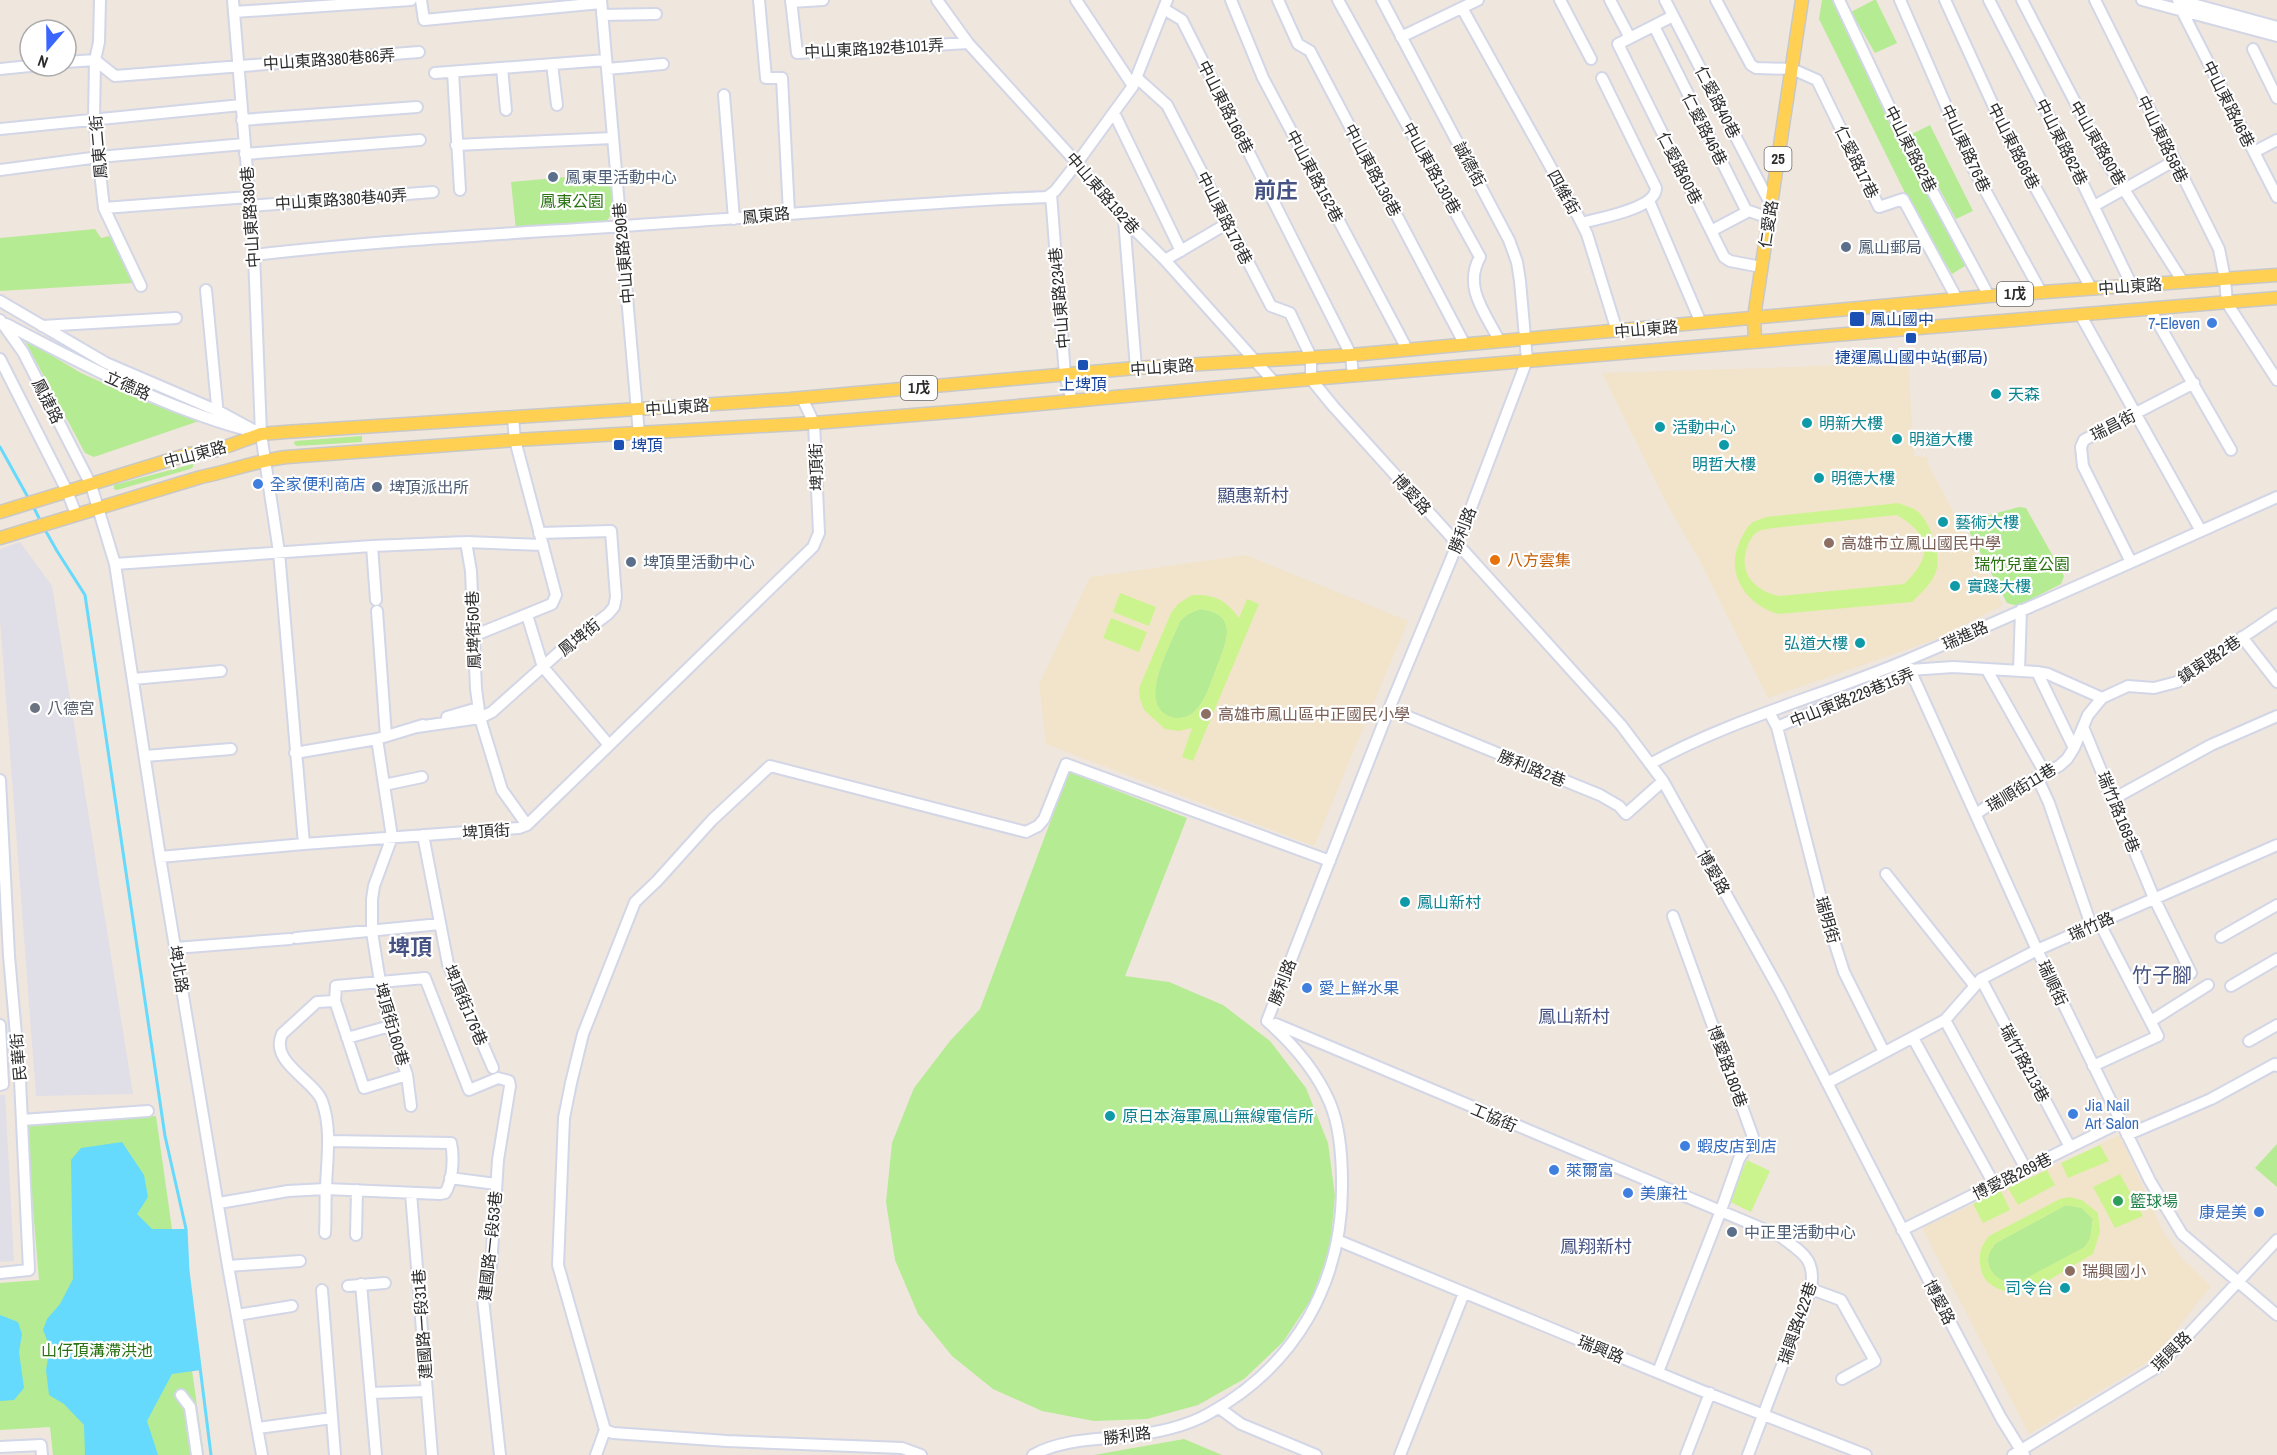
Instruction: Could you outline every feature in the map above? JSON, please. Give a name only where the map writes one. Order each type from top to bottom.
[{"type":"main road","name":"仁愛路","points":[[1755,341],[1754,317],[1802,0]]},
{"type":"main road","name":"中山東路","points":[[0,512],[189,454],[217,450],[261,434],[637,410],[802,398],[1136,368],[1351,355],[1989,296],[2277,275]]},
{"type":"main road","name":"中山東路","points":[[0,538],[99,506],[264,460],[515,440],[814,423],[1527,360],[1576,358],[2277,298]]},
{"type":"street","name":"鳳東二街","points":[[100,0],[99,42],[95,60],[94,119],[104,208],[141,286]]},
{"type":"street","name":"中山東路380巷","points":[[233,0],[254,255],[261,434]]},
{"type":"street","points":[[234,12],[411,0]]},
{"type":"street","points":[[759,0],[766,78],[782,78],[789,213]]},
{"type":"street","points":[[791,1],[823,0]]},
{"type":"street","name":"中山東路192巷","points":[[937,0],[968,43],[1077,163],[1124,219],[1165,260],[1274,382]]},
{"type":"street","name":"中山東路178巷","points":[[1076,0],[1135,82],[1167,105],[1267,300],[1271,306],[1290,313],[1311,357]]},
{"type":"street","name":"中山東路152巷","points":[[1231,0],[1263,78],[1407,349]]},
{"type":"street","name":"中山東路136巷","points":[[1278,0],[1298,44],[1310,51],[1464,343]]},
{"type":"street","name":"中山東路130巷","points":[[1338,0],[1480,257],[1474,268],[1473,276],[1476,297],[1499,340]]},
{"type":"street","name":"誠德街","points":[[1382,0],[1509,240],[1517,262],[1526,338]]},
{"type":"street","points":[[1401,37],[1478,0]]},
{"type":"street","points":[[1560,0],[1591,59]]},
{"type":"street","points":[[1610,0],[1630,38],[1673,16]]},
{"type":"street","name":"仁愛路40巷","points":[[1665,0],[1770,211]]},
{"type":"street","points":[[1716,0],[1751,66],[1792,69]]},
{"type":"street","name":"中山東路82巷","points":[[1839,0],[1906,142],[1989,296]]},
{"type":"street","name":"中山東路76巷","points":[[1900,0],[1974,170],[2041,292]]},
{"type":"street","name":"中山東路66巷","points":[[1945,0],[2010,142],[2091,288]]},
{"type":"street","name":"中山東路62巷","points":[[1989,0],[2132,286]]},
{"type":"street","name":"中山東路60巷","points":[[2022,0],[2104,158],[2183,282]]},
{"type":"street","name":"中山東路58巷","points":[[2095,0],[2219,249],[2225,279]]},
{"type":"street","points":[[2142,0],[2180,5],[2277,27]]},
{"type":"street","points":[[422,5],[424,20],[601,1]]},
{"type":"street","name":"中山東路290巷","points":[[601,1],[639,434]]},
{"type":"street","name":"中山東路192巷101弄","points":[[791,1],[797,53],[968,43]]},
{"type":"street","points":[[1051,194],[1077,163],[1135,82],[1166,5]]},
{"type":"street","name":"中山東路168巷","points":[[1166,5],[1182,20],[1351,355],[1353,376]]},
{"type":"street","points":[[2180,5],[2277,36]]},
{"type":"street","name":"中山東路46巷","points":[[2180,5],[2277,197]]},
{"type":"street","name":"四維街","points":[[1462,8],[1582,223],[1635,208],[1649,201]]},
{"type":"street","points":[[602,15],[656,14]]},
{"type":"street","name":"仁愛路46巷","points":[[1654,26],[1747,212]]},
{"type":"street","name":"仁愛路60巷","points":[[1630,38],[1618,44],[1727,260],[1761,267]]},
{"type":"street","points":[[2253,49],[2277,98]]},
{"type":"street","name":"中山東路380巷86弄","points":[[95,60],[115,76],[419,52]]},
{"type":"street","points":[[78,61],[95,60]]},
{"type":"street","points":[[435,73],[552,64],[663,64]]},
{"type":"street","points":[[552,64],[556,105]]},
{"type":"street","points":[[0,69],[18,67]]},
{"type":"street","points":[[502,68],[506,111]]},
{"type":"street","name":"仁愛路17巷","points":[[1792,69],[1817,80],[1879,207],[1903,199],[1957,299]]},
{"type":"street","points":[[453,72],[460,190]]},
{"type":"street","points":[[1602,78],[1656,188],[1656,194],[1649,201],[1701,323]]},
{"type":"street","points":[[724,95],[734,219]]},
{"type":"street","points":[[0,129],[241,105]]},
{"type":"street","points":[[242,120],[417,107]]},
{"type":"street","points":[[1114,113],[1181,251]]},
{"type":"street","points":[[456,145],[613,138]]},
{"type":"street","points":[[0,170],[99,157],[420,140]]},
{"type":"street","points":[[2254,152],[2277,140]]},
{"type":"street","points":[[2094,206],[2174,161]]},
{"type":"street","name":"中山東路380巷40弄","points":[[104,208],[433,192]]},
{"type":"street","name":"鳳東路","points":[[254,255],[343,245],[734,219],[954,201],[1047,197],[1051,194]]},
{"type":"street","name":"中山東路234巷","points":[[1051,194],[1065,375],[1072,401]]},
{"type":"street","points":[[1711,231],[1747,212],[1770,211]]},
{"type":"street","points":[[1124,219],[1136,368]]},
{"type":"street","points":[[1165,260],[1228,223]]},
{"type":"street","points":[[1582,223],[1617,331]]},
{"type":"street","points":[[2225,279],[2227,303],[2277,380]]},
{"type":"street","points":[[206,290],[218,417]]},
{"type":"street","points":[[0,301],[106,363],[218,417]]},
{"type":"street","points":[[2150,309],[2231,450]]},
{"type":"street","points":[[2080,314],[2201,531]]},
{"type":"street","points":[[42,326],[176,318]]},
{"type":"street","name":"立德路","points":[[1,322],[112,379],[261,434]]},
{"type":"street","name":"鳳捷路","points":[[1,322],[23,352],[91,485]]},
{"type":"street","name":"勝利路","points":[[1033,1455],[1062,1444],[1147,1434],[1206,1415],[1259,1379],[1283,1354],[1313,1312],[1338,1240],[1342,1205],[1342,1166],[1337,1127],[1330,1103],[1317,1078],[1296,1047],[1267,1021],[1389,709],[1457,545],[1527,360],[1526,338]]},
{"type":"street","points":[[1311,357],[1311,379]]},
{"type":"street","name":"鳳捷路","points":[[0,359],[67,491],[76,514]]},
{"type":"street","name":"博愛路","points":[[1311,379],[1457,545],[1621,725],[1663,781],[1780,991],[2019,1453]]},
{"type":"street","name":"瑞昌街","points":[[2131,562],[2083,466],[2081,447],[2084,440],[2193,383]]},
{"type":"street","name":"埤頂街","points":[[160,857],[519,828],[527,825],[813,547],[819,533],[814,423],[802,398]]},
{"type":"street","points":[[473,636],[527,615],[555,601],[556,595],[515,440],[513,418]]},
{"type":"street","points":[[261,434],[279,552],[304,844]]},
{"type":"street","name":"埤北路","points":[[91,485],[115,564],[175,948],[262,1455]]},
{"type":"street","name":"瑞進路","points":[[1650,764],[1668,754],[1769,712],[1908,665],[2021,610],[2277,497]]},
{"type":"street","name":"鳳埤街","points":[[295,753],[381,737],[479,713],[503,704],[566,646],[608,614],[614,607],[616,597],[610,531],[540,533]]},
{"type":"street","points":[[115,564],[372,546],[466,542],[543,545]]},
{"type":"street","name":"鳳埤街50巷","points":[[466,542],[471,571],[479,713],[496,776],[502,790],[527,825]]},
{"type":"street","points":[[372,546],[384,785],[392,837]]},
{"type":"street","points":[[2019,671],[2021,610]]},
{"type":"street","name":"鎮東路2巷","points":[[2102,698],[2128,686],[2154,688],[2177,682],[2277,614]]},
{"type":"street","points":[[527,615],[543,667],[609,745]]},
{"type":"street","points":[[2242,637],[2277,682]]},
{"type":"street","name":"中山東路229巷15弄","points":[[1777,727],[1908,665],[2037,672],[2048,674],[2102,698]]},
{"type":"street","name":"瑞順街","points":[[1908,665],[2037,950],[2150,1180],[2182,1234],[2277,1315]]},
{"type":"street","points":[[1987,670],[2041,775],[2049,803],[2095,924],[2158,1036],[2093,1066]]},
{"type":"street","points":[[133,679],[221,671]]},
{"type":"street","points":[[2037,672],[2074,748]]},
{"type":"street","name":"瑞順街11巷","points":[[1976,814],[2059,766],[2074,748],[2092,708],[2102,698]]},
{"type":"street","name":"勝利路2巷","points":[[1389,709],[1600,795],[1619,806],[1626,814],[1663,781]]},
{"type":"street","name":"瑞明街","points":[[1769,712],[1777,727],[1824,910],[1844,972],[1884,1052]]},
{"type":"street","points":[[2113,799],[2211,745],[2277,716]]},
{"type":"street","name":"瑞竹路168巷","points":[[2084,727],[2154,897],[2191,973]]},
{"type":"street","points":[[145,756],[231,748]]},
{"type":"street","points":[[596,1455],[605,1430],[558,1265],[564,1118],[583,1034],[635,902],[712,820],[770,766],[1026,832],[1038,826],[1044,819],[1066,764],[1330,861]]},
{"type":"street","points":[[384,785],[422,777]]},
{"type":"street","name":"民華街","points":[[0,780],[9,956],[22,1120],[28,1270],[0,1273]]},
{"type":"street","name":"埤頂街176巷","points":[[423,835],[448,964],[493,1068]]},
{"type":"street","name":"埤頂街160巷","points":[[392,837],[372,898],[372,932],[380,982],[390,1026],[407,1075],[411,1106]]},
{"type":"street","name":"瑞竹路","points":[[1827,1083],[1945,1020],[1977,982],[2037,950],[2154,897],[2276,849]]},
{"type":"street","name":"瑞竹路213巷","points":[[1886,874],[1977,982],[2070,1147]]},
{"type":"street","points":[[2221,937],[2277,905]]},
{"type":"street","name":"博愛路180巷","points":[[1673,916],[1753,1137],[1739,1159],[1720,1213]]},
{"type":"street","points":[[175,948],[372,932],[440,924]]},
{"type":"street","points":[[2231,986],[2277,959]]},
{"type":"street","name":"建國路一段53巷","points":[[380,982],[425,978],[469,1090],[498,1078],[509,1081],[498,1160],[491,1267],[483,1299],[501,1455]]},
{"type":"street","points":[[380,982],[336,986],[335,1001],[364,1088],[407,1075]]},
{"type":"street","points":[[2151,1022],[2208,985]]},
{"type":"street","points":[[326,1233],[329,1141],[327,1115],[320,1097],[286,1062],[280,1038],[317,1002],[335,1001]]},
{"type":"street","points":[[1945,1020],[2026,1168]]},
{"type":"street","name":"工協街","points":[[1267,1021],[1720,1213]]},
{"type":"street","points":[[0,1025],[3,1084],[0,1084]]},
{"type":"street","points":[[2249,1041],[2277,1025]]},
{"type":"street","points":[[347,1038],[390,1026]]},
{"type":"street","points":[[1913,1038],[1994,1184]]},
{"type":"street","points":[[2127,1135],[2211,1099],[2276,1065]]},
{"type":"street","points":[[22,1120],[148,1112]]},
{"type":"street","name":"博愛路269巷","points":[[1902,1230],[2121,1122]]},
{"type":"street","points":[[219,1203],[288,1191],[326,1189],[445,1193],[450,1179],[451,1143],[329,1141]]},
{"type":"street","points":[[450,1179],[496,1184]]},
{"type":"street","points":[[356,1235],[357,1190]]},
{"type":"street","name":"建國路一段31巷","points":[[411,1192],[432,1455]]},
{"type":"street","points":[[1658,1372],[1720,1213]]},
{"type":"street","name":"瑞興路422巷","points":[[1720,1213],[1779,1236],[1804,1254],[1814,1272],[1811,1289],[1749,1455]]},
{"type":"street","name":"瑞興路","points":[[1338,1240],[1866,1455]]},
{"type":"street","name":"瑞興路","points":[[2019,1453],[2159,1366],[2277,1240]]},
{"type":"street","points":[[228,1266],[300,1261]]},
{"type":"street","points":[[348,1286],[386,1283]]},
{"type":"street","points":[[362,1284],[376,1455]]},
{"type":"street","points":[[1811,1289],[1841,1300],[1875,1361],[1842,1378]]},
{"type":"street","points":[[322,1290],[335,1455]]},
{"type":"street","points":[[1400,1455],[1464,1293]]},
{"type":"street","points":[[237,1315],[292,1306]]},
{"type":"street","points":[[371,1393],[427,1391]]},
{"type":"street","points":[[1686,1455],[1710,1393]]},
{"type":"street","points":[[181,1395],[190,1407],[197,1455]]},
{"type":"street","points":[[1218,1408],[1241,1424],[1316,1455]]},
{"type":"street","points":[[258,1428],[332,1419]]},
{"type":"street","points":[[605,1430],[613,1433],[727,1441],[902,1448],[921,1455]]},
{"type":"street","points":[[0,1447],[41,1445],[42,1455]]},
{"type":"shaded area","name":"高雄市立鳳山國民中學","points":[[1908,361],[1914,456],[1927,457],[1929,466],[2003,605],[1934,640],[1768,698],[1602,373]]},
{"type":"shaded area","points":[[20,542],[52,586],[133,1094],[36,1096],[0,620],[0,549]]},
{"type":"shaded area","name":"高雄市鳳山區中正國民小學","points":[[1246,555],[1408,621],[1314,846],[1046,744],[1039,684],[1090,577]]},
{"type":"shaded area","points":[[0,1095],[5,1095],[14,1261],[0,1262]]},
{"type":"shaded area","name":"瑞興國小","points":[[2120,1135],[2162,1230],[2180,1256],[2211,1286],[2153,1359],[2029,1434],[1922,1228]]},
{"type":"green space","points":[[1822,0],[1833,0],[1893,131],[1968,264],[1952,274],[1917,217],[1819,19]]},
{"type":"green space","points":[[1874,0],[1897,43],[1875,53],[1851,12]]},
{"type":"green space","points":[[1930,125],[1973,211],[1956,219],[1910,135]]},
{"type":"green space","name":"鳳東公園","points":[[611,173],[613,212],[606,222],[516,230],[511,182]]},
{"type":"green space","points":[[95,229],[101,238],[110,236],[134,283],[0,291],[0,238]]},
{"type":"green space","points":[[24,339],[81,373],[139,399],[199,421],[94,457],[85,453]]},
{"type":"green space","points":[[362,436],[362,442],[297,446],[294,444],[295,441]]},
{"type":"green space","points":[[193,464],[190,469],[114,489],[114,485]]},
{"type":"green space","points":[[1899,503],[1913,508],[1926,522],[1933,537],[1938,561],[1937,568],[1927,587],[1912,602],[1779,614],[1767,610],[1748,596],[1737,576],[1735,565],[1736,553],[1747,528],[1753,522],[1766,517]],"holes":[[[1897,515],[1917,531],[1925,547],[1920,564],[1904,584],[1779,596],[1755,585],[1746,572],[1745,555],[1748,545],[1753,535],[1761,530]]]},
{"type":"green space","name":"瑞竹兒童公園","points":[[2019,507],[2026,508],[2064,576],[2061,584],[2018,606],[2007,603],[1964,522]]},
{"type":"green space","points":[[1120,593],[1156,607],[1149,626],[1113,612]]},
{"type":"green space","points":[[1192,595],[1214,597],[1229,607],[1239,618],[1247,599],[1259,604],[1193,761],[1182,757],[1192,728],[1179,731],[1165,729],[1144,710],[1140,699],[1139,688],[1171,613],[1178,604]],"holes":[[[1200,609],[1213,612],[1226,624],[1227,633],[1223,652],[1207,693],[1198,708],[1191,714],[1178,718],[1168,716],[1159,709],[1156,686],[1170,644],[1180,621],[1188,614]]]},
{"type":"green space","points":[[1200,609],[1213,612],[1221,617],[1226,624],[1226,642],[1201,703],[1189,716],[1171,717],[1159,709],[1156,698],[1159,672],[1180,621],[1188,614]]},
{"type":"green space","points":[[1111,618],[1147,632],[1139,652],[1103,638]]},
{"type":"green space","name":"原日本海軍鳳山無線電信所","points":[[1069,772],[1187,818],[1125,976],[1169,982],[1223,1005],[1270,1041],[1306,1088],[1328,1143],[1335,1196],[1330,1248],[1312,1298],[1283,1342],[1244,1379],[1198,1405],[1147,1419],[1094,1421],[1042,1411],[993,1389],[952,1356],[918,1314],[895,1260],[886,1202],[892,1143],[914,1088],[950,1041],[980,1009]]},
{"type":"green space","name":"山仔頂溝滯洪池","points":[[156,1116],[204,1455],[53,1455],[50,1427],[0,1430],[0,1283],[39,1280],[26,1125]]},
{"type":"green space","points":[[2277,1144],[2277,1187],[2255,1168]]},
{"type":"green space","name":"籃球場","points":[[2100,1145],[2109,1161],[2068,1178],[2061,1163]]},
{"type":"green space","points":[[1747,1160],[1770,1171],[1751,1212],[1728,1201]]},
{"type":"green space","points":[[2047,1170],[2055,1185],[2018,1205],[2008,1188]]},
{"type":"green space","name":"籃球場","points":[[2120,1174],[2143,1216],[2115,1228],[2093,1187]]},
{"type":"green space","points":[[2001,1191],[2010,1210],[1983,1223],[1973,1204]]},
{"type":"green space","points":[[2069,1197],[2082,1200],[2098,1213],[2100,1232],[2093,1254],[2022,1292],[2009,1292],[1987,1281],[1981,1270],[1980,1260],[1982,1248],[1989,1236],[2060,1199]],"holes":[[[2066,1205],[2082,1208],[2093,1219],[2090,1239],[2085,1247],[2017,1283],[2001,1279],[1991,1270],[1988,1257],[1996,1243]]]},
{"type":"green space","points":[[2066,1205],[2082,1208],[2093,1219],[2090,1239],[2085,1247],[2017,1284],[2008,1283],[1995,1276],[1988,1264],[1988,1257],[1996,1243]]},
{"type":"green space","points":[[1184,1439],[1222,1455],[1094,1455]]},
{"type":"water","points":[[122,1142],[144,1175],[148,1197],[137,1214],[152,1229],[186,1229],[201,1370],[172,1374],[147,1421],[158,1455],[85,1455],[84,1425],[64,1404],[49,1395],[46,1370],[50,1347],[43,1330],[47,1319],[60,1304],[73,1279],[71,1160],[81,1148]]},
{"type":"water","points":[[0,1315],[18,1322],[22,1334],[19,1352],[24,1388],[14,1400],[0,1401]]},
{"type":"waterway","points":[[0,447],[30,501]]},
{"type":"waterway","points":[[33,506],[41,522]]},
{"type":"waterway","points":[[44,528],[85,595],[165,1136],[186,1229],[188,1271],[211,1455]]},
{"type":"waterway","points":[[0,894],[1,903]]},
{"type":"place","name":"鳳東里活動中心","points":[[553,177]]},
{"type":"place","name":"鳳山郵局","points":[[1846,247]]},
{"type":"place","name":"鳳山國中","points":[[1857,319]]},
{"type":"place","name":"7-Eleven","points":[[2212,323]]},
{"type":"place","name":"捷運鳳山國中站(郵局)","points":[[1911,338]]},
{"type":"place","name":"上埤頂","points":[[1083,365]]},
{"type":"place","name":"天森","points":[[1996,394]]},
{"type":"place","name":"明新大樓","points":[[1807,423]]},
{"type":"place","name":"活動中心","points":[[1660,427]]},
{"type":"place","name":"明道大樓","points":[[1897,439]]},
{"type":"place","name":"埤頂","points":[[619,445]]},
{"type":"place","name":"明哲大樓","points":[[1724,445]]},
{"type":"place","name":"明德大樓","points":[[1819,478]]},
{"type":"place","name":"全家便利商店","points":[[258,484]]},
{"type":"place","name":"埤頂派出所","points":[[377,487]]},
{"type":"place","name":"藝術大樓","points":[[1943,522]]},
{"type":"place","name":"高雄市立鳳山國民中學","points":[[1829,543]]},
{"type":"place","name":"八方雲集","points":[[1495,560]]},
{"type":"place","name":"埤頂里活動中心","points":[[631,562]]},
{"type":"place","name":"實踐大樓","points":[[1955,586]]},
{"type":"place","name":"弘道大樓","points":[[1860,643]]},
{"type":"place","name":"八德宮","points":[[35,708]]},
{"type":"place","name":"高雄市鳳山區中正國民小學","points":[[1206,714]]},
{"type":"place","name":"鳳山新村","points":[[1405,902]]},
{"type":"place","name":"愛上鮮水果","points":[[1307,988]]},
{"type":"place","name":"Jia Nail Art Salon","points":[[2073,1114]]},
{"type":"place","name":"原日本海軍鳳山無線電信所","points":[[1110,1116]]},
{"type":"place","name":"蝦皮店到店","points":[[1685,1146]]},
{"type":"place","name":"萊爾富","points":[[1554,1170]]},
{"type":"place","name":"美廉社","points":[[1628,1193]]},
{"type":"place","name":"籃球場","points":[[2118,1201]]},
{"type":"place","name":"康是美","points":[[2259,1212]]},
{"type":"place","name":"中正里活動中心","points":[[1732,1232]]},
{"type":"place","name":"瑞興國小","points":[[2070,1271]]},
{"type":"place","name":"司令台","points":[[2065,1288]]},
{"type":"district","name":"前庄","points":[[1276,190]]},
{"type":"district","name":"顯惠新村","points":[[1253,496]]},
{"type":"district","name":"埤頂","points":[[410,947]]},
{"type":"district","name":"竹子腳","points":[[2162,975]]},
{"type":"district","name":"鳳山新村","points":[[1574,1017]]},
{"type":"district","name":"鳳翔新村","points":[[1596,1247]]}]
